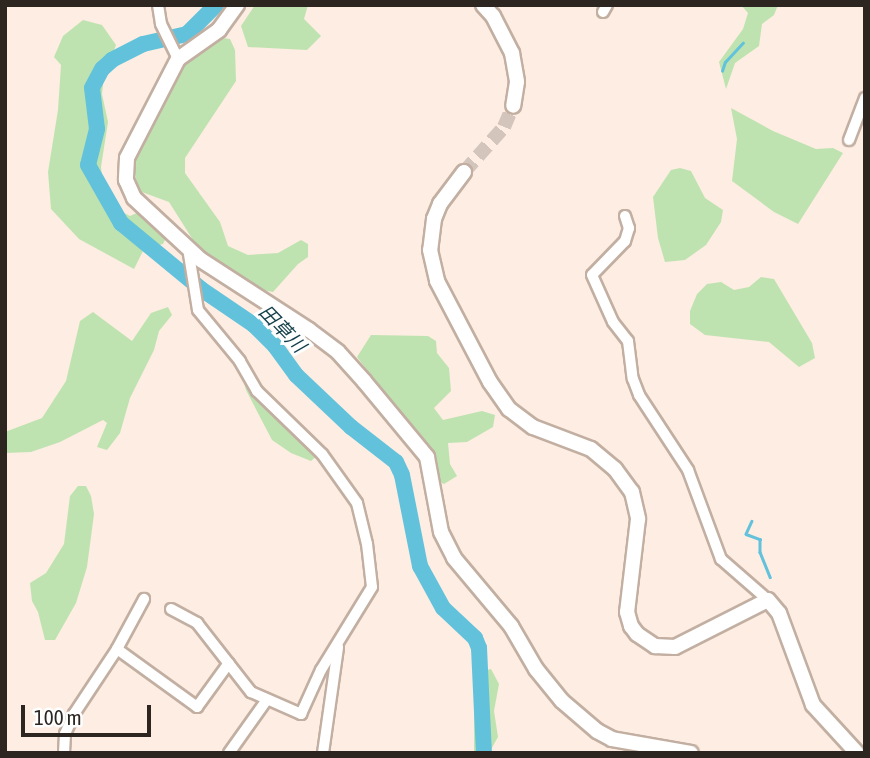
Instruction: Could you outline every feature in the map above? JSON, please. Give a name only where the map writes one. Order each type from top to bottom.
[{"type":"street","points":[[158,5],[167,39],[178,59]]},
{"type":"street","points":[[237,5],[219,30],[178,59],[127,158],[125,170],[134,198],[216,272],[338,352],[416,443],[431,471],[441,532],[454,558],[511,625],[536,668],[562,701],[597,732],[612,738],[691,753]]},
{"type":"street","points":[[483,5],[493,16],[512,53],[517,82],[513,106]]},
{"type":"street","points":[[849,140],[865,99]]},
{"type":"street","points":[[464,172],[440,204],[434,219],[430,250],[436,281],[490,382],[509,409],[533,427],[591,449],[615,469],[632,492],[638,519],[627,612],[631,626],[654,646],[675,647],[768,600]]},
{"type":"street","points":[[625,216],[629,228],[625,242],[592,275],[613,322],[628,341],[633,379],[639,394],[688,470],[721,559],[779,613],[813,705],[857,753]]},
{"type":"street","points":[[171,609],[197,624],[251,692],[266,701],[301,714],[321,670],[372,587],[367,544],[357,503],[322,454],[257,391],[240,361],[198,310],[188,248]]},
{"type":"street","points":[[64,753],[65,734],[74,714],[117,649],[144,599]]},
{"type":"street","points":[[323,753],[339,643]]},
{"type":"street","points":[[117,649],[197,706],[229,663]]},
{"type":"street","points":[[229,753],[266,701]]},
{"type":"green space","points":[[255,5],[308,5],[304,19],[321,36],[307,50],[248,47],[241,26]]},
{"type":"green space","points":[[741,5],[778,5],[774,15],[762,24],[759,46],[735,63],[726,89],[719,62],[743,29],[748,13]]},
{"type":"green space","points":[[83,20],[102,25],[116,45],[104,76],[102,94],[108,122],[101,167],[105,203],[130,216],[139,212],[167,236],[163,244],[144,249],[134,269],[79,239],[51,209],[48,172],[58,110],[61,65],[54,57],[63,36]]},
{"type":"green space","points":[[223,38],[230,39],[235,50],[236,81],[185,158],[185,173],[220,222],[228,246],[248,255],[278,253],[301,240],[308,244],[308,257],[298,264],[273,292],[257,289],[223,268],[193,240],[169,202],[139,191],[134,171],[136,160],[187,61]]},
{"type":"green space","points":[[731,108],[773,131],[816,149],[833,148],[843,153],[798,224],[774,212],[732,181],[737,139]]},
{"type":"green space","points":[[680,168],[691,171],[705,198],[723,210],[721,222],[706,245],[685,260],[665,262],[658,238],[653,197],[671,170]]},
{"type":"green space","points":[[761,277],[774,279],[812,343],[815,358],[799,367],[769,342],[705,335],[690,324],[690,311],[697,294],[707,284],[721,282],[734,290],[749,287]]},
{"type":"green space","points":[[168,307],[172,315],[159,331],[154,350],[130,398],[120,433],[107,450],[97,447],[107,423],[103,420],[60,442],[31,452],[5,453],[5,432],[42,418],[66,381],[80,321],[93,312],[132,341],[151,313]]},
{"type":"green space","points":[[371,335],[428,336],[436,341],[437,353],[449,368],[451,391],[434,408],[443,420],[482,411],[495,415],[493,427],[467,442],[448,443],[450,464],[457,476],[444,484],[438,481],[425,446],[357,357]]},
{"type":"green space","points":[[248,382],[263,405],[318,455],[311,461],[291,453],[272,440],[246,390],[244,383]]},
{"type":"green space","points":[[78,486],[86,486],[94,514],[87,567],[76,603],[55,640],[45,640],[38,612],[32,601],[30,583],[46,573],[64,544],[70,496]]},
{"type":"green space","points":[[491,669],[499,684],[494,711],[498,737],[489,753],[474,753],[474,673]]},
{"type":"waterway","name":"田草川","points":[[216,5],[187,34],[143,44],[112,60],[102,69],[92,88],[97,129],[88,165],[121,223],[201,289],[254,325],[275,346],[296,375],[351,427],[396,462],[402,475],[420,566],[443,608],[475,638],[479,648],[484,753]]},
{"type":"waterway","points":[[722,71],[725,62],[743,43]]},
{"type":"waterway","points":[[752,521],[746,534],[760,539],[760,552],[770,577]]},
{"type":"tunnel","points":[[464,172],[504,127],[513,106]]}]
